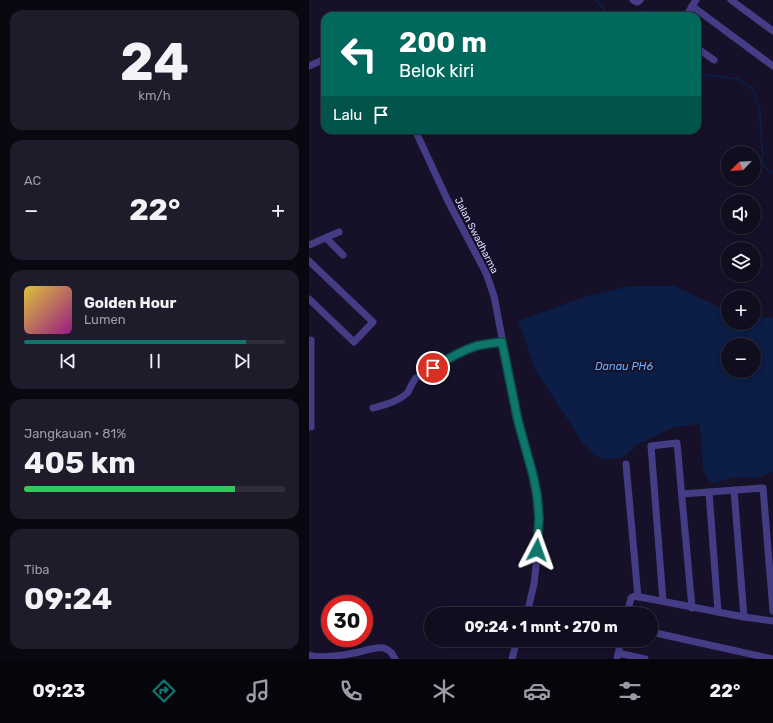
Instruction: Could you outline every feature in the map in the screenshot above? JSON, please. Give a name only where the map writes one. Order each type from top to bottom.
[{"type":"street","points":[[633,0],[637,2],[639,0]]},
{"type":"street","points":[[731,0],[773,31]]},
{"type":"street","points":[[688,12],[694,2],[773,66]]},
{"type":"street","points":[[701,51],[714,60]]},
{"type":"street","points":[[309,66],[321,61]]},
{"type":"street","name":"Jalan Swadharma","points":[[417,134],[448,201],[487,273],[493,296],[518,421],[537,495],[539,538],[534,584],[529,607]]},
{"type":"street","points":[[309,245],[339,232]]},
{"type":"street","points":[[326,238],[343,255]]},
{"type":"street","points":[[309,261],[373,322],[354,342],[309,300]]},
{"type":"street","points":[[310,340],[318,347]]},
{"type":"street","points":[[309,427],[311,427],[310,340]]},
{"type":"street","points":[[373,408],[386,405],[397,399],[407,392],[417,378],[452,356],[477,346],[502,342]]},
{"type":"street","points":[[663,602],[651,446],[677,443],[692,608]]},
{"type":"street","points":[[626,464],[638,597]]},
{"type":"street","points":[[682,494],[763,488],[769,519],[773,611]]},
{"type":"street","points":[[734,490],[744,617]]},
{"type":"street","points":[[709,492],[718,612]]},
{"type":"street","points":[[629,607],[633,596],[692,608],[773,621]]},
{"type":"street","points":[[658,634],[773,659]]},
{"type":"street","points":[[512,659],[515,647]]},
{"type":"street","points":[[309,655],[321,657],[384,648],[389,650],[395,659]]},
{"type":"street","points":[[618,656],[645,659]]},
{"type":"water","name":"Danau PH6","points":[[630,286],[674,286],[721,308],[721,330],[761,330],[761,317],[773,318],[773,473],[771,472],[760,477],[738,477],[711,483],[703,470],[699,424],[675,427],[638,444],[624,457],[606,460],[595,456],[583,443],[536,371],[518,321],[588,296]]},
{"type":"waterway","points":[[596,0],[606,12]]},
{"type":"waterway","points":[[639,12],[650,10],[652,12]]},
{"type":"waterway","points":[[701,74],[738,79],[753,89],[760,110],[763,165],[769,171],[773,172]]},
{"type":"route","points":[[433,368],[452,356],[469,349],[477,346],[502,342],[518,421],[537,495],[539,538],[537,550]]}]
